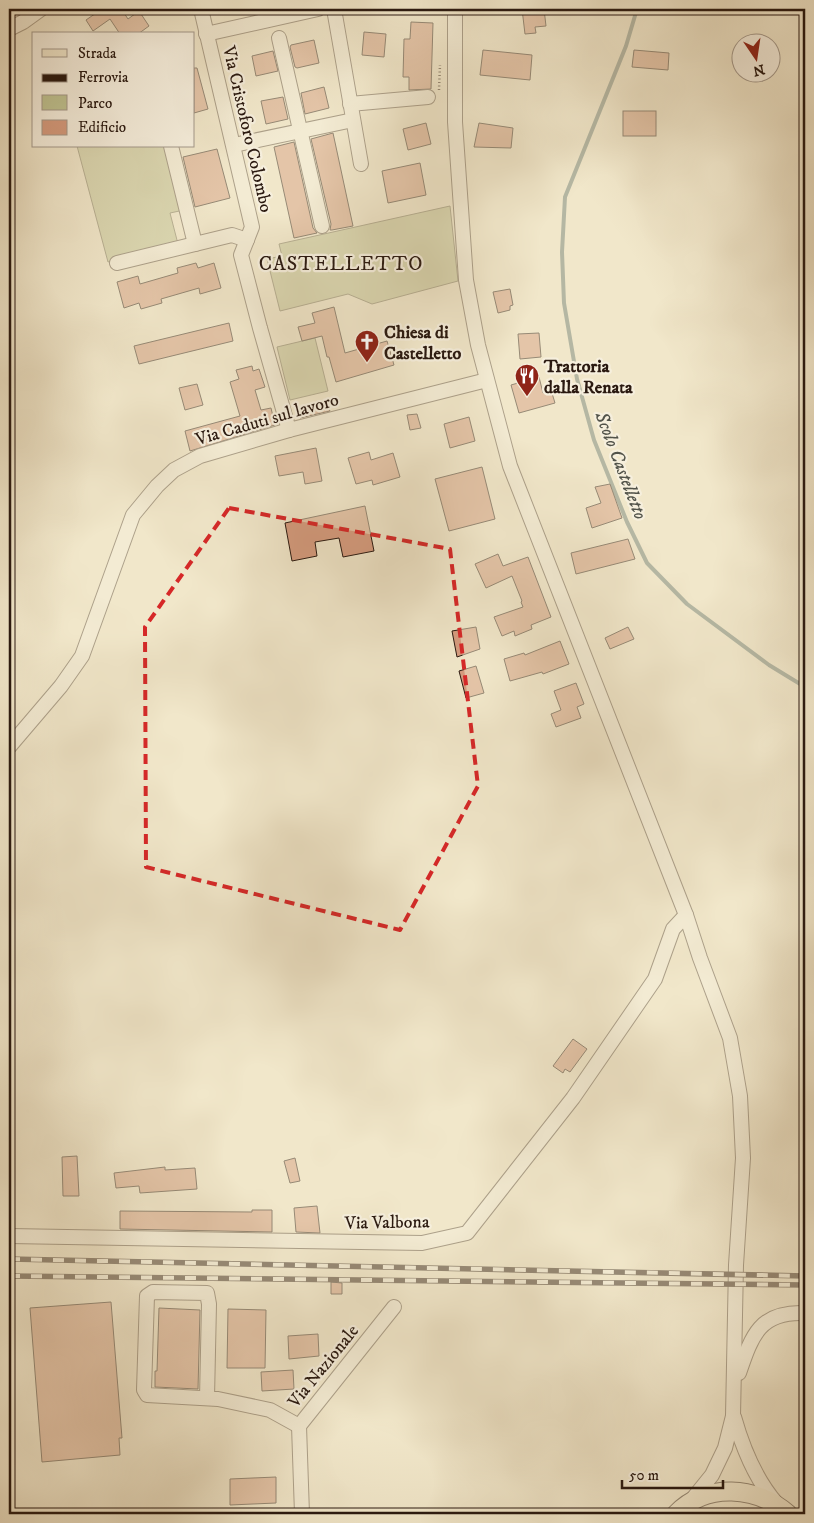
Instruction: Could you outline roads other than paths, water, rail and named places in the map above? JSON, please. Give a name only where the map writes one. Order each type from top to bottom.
[{"type":"main road","points":[[676,1514],[690,1503],[708,1495],[732,1491],[755,1494],[783,1510]]},
{"type":"street","points":[[9,29],[41,9]]},
{"type":"street","name":"Via Cristoforo Colombo","points":[[201,9],[252,227],[241,255],[289,430]]},
{"type":"street","points":[[206,34],[318,9]]},
{"type":"street","points":[[334,9],[361,164]]},
{"type":"street","points":[[455,9],[454,122],[466,280],[478,345],[487,380],[510,466],[686,915],[730,1038],[740,1096],[744,1158],[736,1264],[733,1416],[725,1448],[712,1475],[690,1503]]},
{"type":"street","points":[[279,38],[322,226]]},
{"type":"street","points":[[350,104],[428,97]]},
{"type":"street","points":[[234,145],[353,120]]},
{"type":"street","points":[[171,148],[195,244]]},
{"type":"street","points":[[117,263],[232,234],[247,240]]},
{"type":"street","name":"Via Caduti sul lavoro","points":[[9,747],[61,686],[82,656],[133,515],[157,486],[174,470],[200,456],[289,430],[487,380]]},
{"type":"street","name":"Via Valbona","points":[[9,1236],[422,1243],[467,1232],[573,1098],[655,978],[673,929],[686,915]]},
{"type":"street","points":[[206,1398],[209,1304],[206,1293],[153,1292],[147,1296],[144,1390],[147,1396],[218,1399],[270,1410],[299,1426]]},
{"type":"street","name":"Via Nazionale","points":[[302,1514],[299,1426],[394,1307]]},
{"type":"street","points":[[734,1388],[749,1343],[764,1324],[778,1315],[787,1312],[805,1312]]},
{"type":"street","points":[[733,1416],[741,1442],[753,1469],[768,1494],[783,1510]]},
{"type":"waterway","name":"Scolo Castelletto","points":[[637,9],[626,46],[565,197],[562,252],[564,303],[577,379],[594,440],[627,522],[647,563],[687,604],[769,665],[805,687]]},
{"type":"railway","points":[[9,1259],[805,1276]]},
{"type":"railway","points":[[9,1276],[805,1285]]},
{"type":"place","name":"Chiesa di Castelletto","points":[[367,363]]},
{"type":"place","name":"Trattoria dalla Renata","points":[[527,397]]},
{"type":"district","name":"CASTELLETTO","points":[[341,263]]}]
